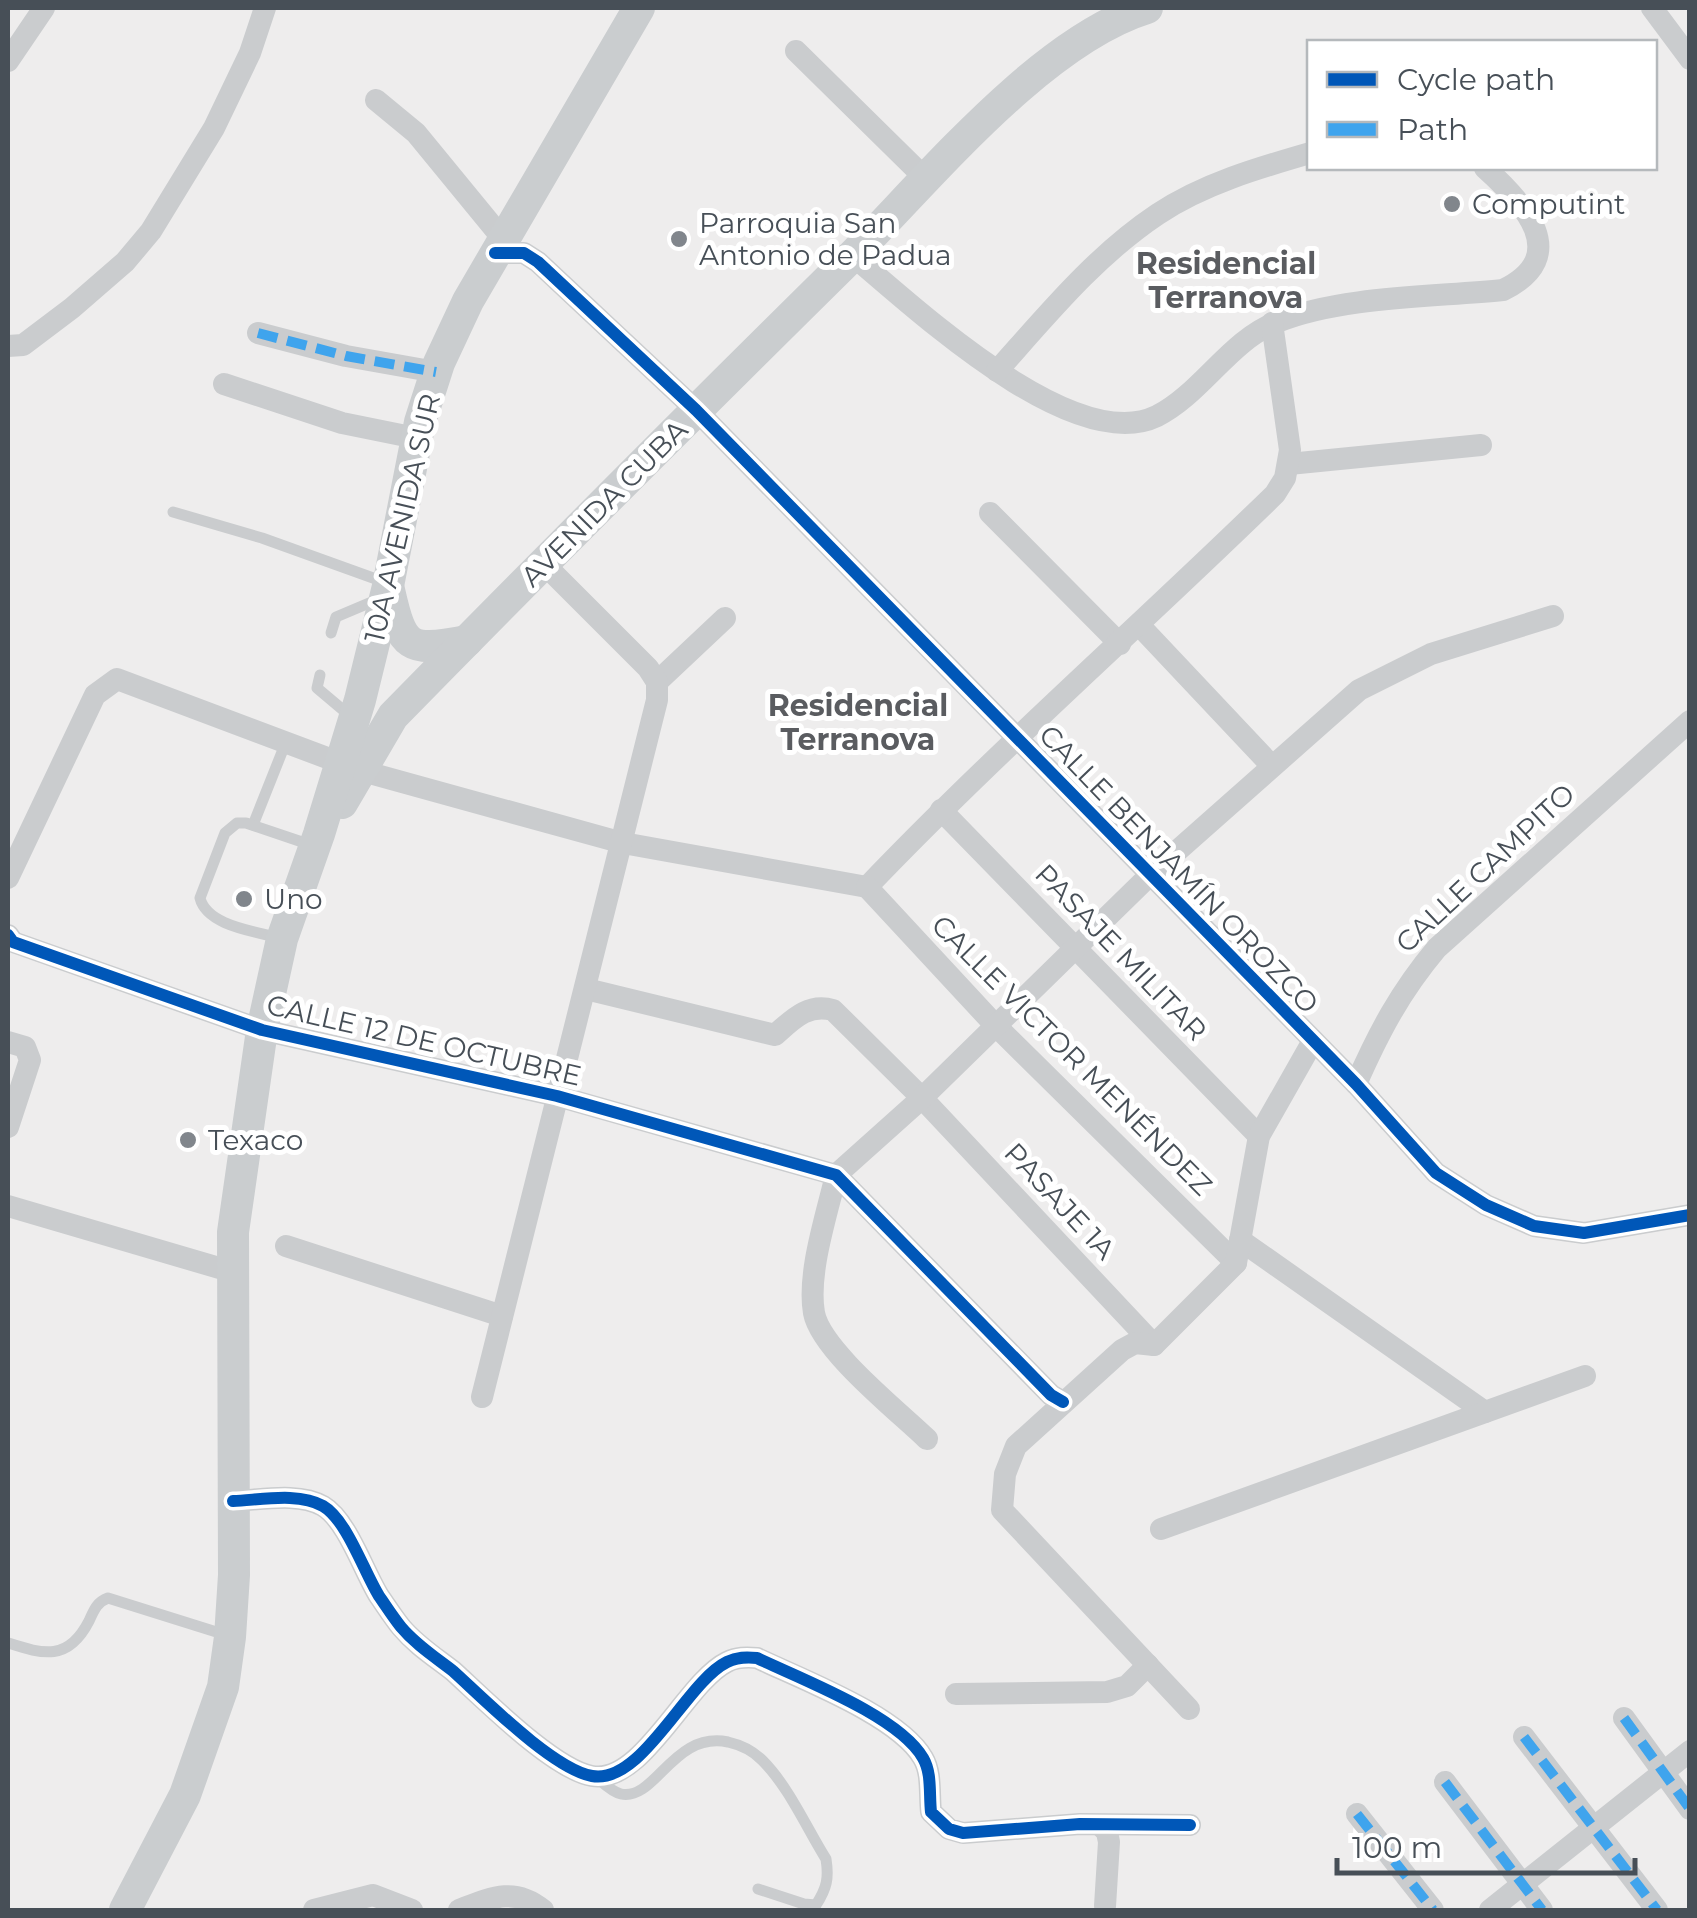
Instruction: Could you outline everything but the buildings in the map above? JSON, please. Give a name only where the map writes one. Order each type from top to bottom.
[{"type":"main road","name":"10A AVENIDA SUR","points":[[352,767],[354,719],[387,588],[416,438],[436,372],[499,246],[639,8]]},
{"type":"main road","name":"AVENIDA CUBA","points":[[125,1910],[185,1795],[222,1688],[230,1636],[234,1232],[262,1030],[282,939],[317,840],[352,767],[393,716],[926,179],[1056,57],[1084,38],[1147,8]]},
{"type":"main road","points":[[387,588],[398,628],[414,644],[435,648],[467,641]]},
{"type":"street","points":[[8,61],[44,8]]},
{"type":"street","points":[[9,349],[23,345],[72,308],[124,262],[150,231],[214,128],[250,53],[264,8]]},
{"type":"street","points":[[1652,8],[1690,58]]},
{"type":"street","points":[[796,51],[926,179]]},
{"type":"street","points":[[376,100],[416,133],[499,246]]},
{"type":"street","points":[[997,371],[1102,256],[1160,212],[1231,178],[1307,154]]},
{"type":"street","points":[[852,255],[997,371],[1047,400],[1089,418],[1135,422],[1153,418],[1172,407],[1272,324],[1336,306],[1503,290],[1526,276],[1540,247],[1537,231],[1528,213],[1487,170]]},
{"type":"street","name":"CALLE BENJAMÍN OROZCO","points":[[499,246],[524,253],[538,262],[696,410],[1356,1084],[1436,1173],[1486,1205],[1534,1226],[1584,1232],[1690,1216]]},
{"type":"street","points":[[8,878],[95,696],[117,678],[352,767],[623,843],[867,888],[940,810],[1276,494],[1289,464],[1290,450],[1272,324]]},
{"type":"street","points":[[258,334],[346,356],[436,372]]},
{"type":"street","points":[[224,384],[342,423],[416,438]]},
{"type":"street","points":[[1289,464],[1482,445]]},
{"type":"street","points":[[990,513],[1120,644]]},
{"type":"street","points":[[482,1397],[657,700],[657,682],[648,668],[544,564]]},
{"type":"street","points":[[927,1439],[820,1332],[813,1294],[836,1175],[922,1098],[1150,876],[1358,690],[1431,654],[1553,616]]},
{"type":"street","points":[[657,682],[724,618]]},
{"type":"street","points":[[1140,626],[1271,766]]},
{"type":"street","name":"CALLE CAMPITO","points":[[1356,1084],[1406,985],[1437,948],[1690,721]]},
{"type":"street","name":"PASAJE MILITAR","points":[[940,810],[1259,1136]]},
{"type":"street","name":"CALLE VICTOR MENÉNDEZ","points":[[867,888],[995,1025],[1238,1251],[1485,1412]]},
{"type":"street","name":"CALLE 12 DE OCTUBRE","points":[[8,935],[13,942],[262,1030],[557,1096],[836,1175]]},
{"type":"street","name":"PASAJE 1A","points":[[586,990],[775,1035],[806,1010],[833,1010],[922,1098],[1154,1345]]},
{"type":"street","points":[[1189,1709],[1002,1510],[1005,1474],[1016,1446],[1122,1350],[1135,1344],[1154,1345],[1238,1251],[1259,1136],[1313,1041]]},
{"type":"street","points":[[8,1042],[25,1048],[30,1060],[8,1127]]},
{"type":"street","points":[[836,1175],[1051,1396],[1063,1402]]},
{"type":"street","points":[[8,1206],[234,1272]]},
{"type":"street","points":[[286,1246],[502,1316]]},
{"type":"street","points":[[1160,1529],[1585,1376]]},
{"type":"street","points":[[233,1501],[293,1500],[325,1507],[339,1522],[378,1594],[422,1648],[548,1752],[581,1773],[596,1777],[613,1774],[635,1758],[717,1668],[740,1657],[757,1658],[891,1724],[923,1757],[929,1775],[931,1812],[950,1829],[964,1833],[1080,1824],[1190,1825]]},
{"type":"street","points":[[956,1694],[1107,1692],[1127,1686],[1148,1665]]},
{"type":"street","points":[[1624,1718],[1690,1809]]},
{"type":"street","points":[[1524,1737],[1657,1910]]},
{"type":"street","points":[[1490,1910],[1690,1751]]},
{"type":"street","points":[[1444,1782],[1542,1910]]},
{"type":"street","points":[[1358,1814],[1432,1910]]},
{"type":"street","points":[[1102,1826],[1109,1842],[1105,1906]]},
{"type":"street","points":[[314,1910],[373,1895],[412,1910]]},
{"type":"street","points":[[458,1910],[502,1896],[522,1896],[542,1910]]},
{"type":"lane","points":[[173,512],[262,538],[387,588]]},
{"type":"lane","points":[[332,633],[336,617],[387,588]]},
{"type":"lane","points":[[320,675],[316,688],[354,719]]},
{"type":"lane","points":[[253,825],[286,742]]},
{"type":"lane","points":[[282,939],[226,922],[202,906],[200,898],[226,832],[237,823],[317,840]]},
{"type":"lane","points":[[8,1642],[45,1655],[66,1647],[84,1632],[98,1602],[108,1598],[230,1636]]},
{"type":"lane","points":[[596,1777],[618,1794],[629,1795],[642,1790],[682,1752],[701,1742],[739,1744],[760,1756],[826,1859],[829,1875],[816,1905],[758,1889]]},
{"type":"marked path","points":[[258,333],[346,356],[436,372]]},
{"type":"marked path","points":[[1624,1718],[1690,1809]]},
{"type":"marked path","points":[[1524,1737],[1657,1910]]},
{"type":"marked path","points":[[1445,1782],[1542,1910]]},
{"type":"marked path","points":[[1357,1814],[1433,1910]]},
{"type":"cycle path","points":[[495,253],[524,253],[538,262],[696,410],[1356,1084],[1436,1173],[1486,1205],[1534,1226],[1584,1233],[1690,1215]]},
{"type":"cycle path","points":[[8,935],[13,942],[262,1030],[557,1096],[836,1175],[1051,1395],[1063,1402]]},
{"type":"cycle path","points":[[233,1501],[291,1498],[313,1502],[332,1513],[379,1596],[407,1633],[539,1747],[576,1771],[592,1776],[610,1775],[628,1765],[711,1673],[734,1659],[757,1658],[872,1713],[911,1743],[928,1770],[931,1812],[949,1829],[963,1833],[1080,1824],[1190,1825]]},
{"type":"place","name":"Computint","points":[[1452,204]]},
{"type":"place","name":"Parroquia San Antonio de Padua","points":[[679,239]]},
{"type":"place","name":"Uno","points":[[244,899]]},
{"type":"place","name":"Texaco","points":[[188,1140]]},
{"type":"district","name":"Residencial Terranova","points":[[1226,280]]},
{"type":"district","name":"Residencial Terranova","points":[[858,722]]}]
